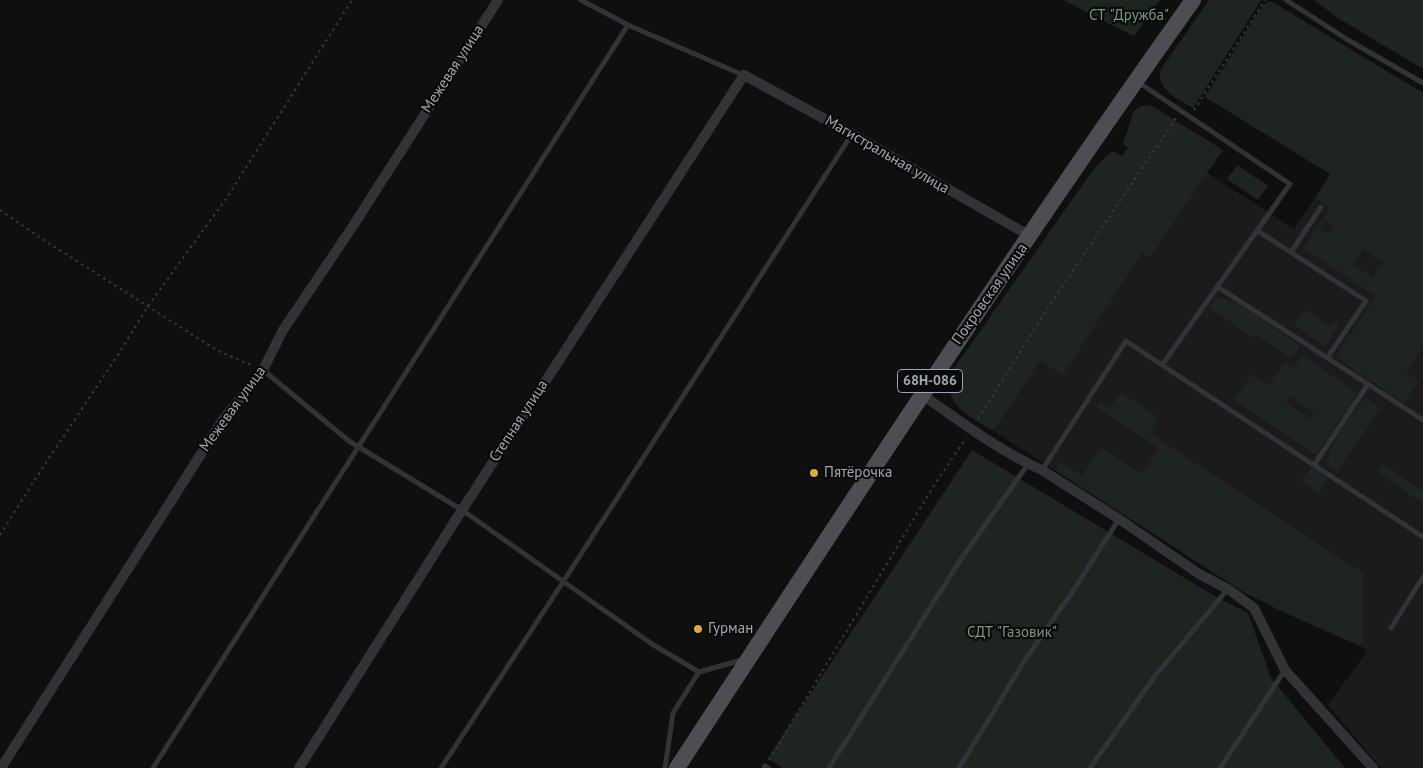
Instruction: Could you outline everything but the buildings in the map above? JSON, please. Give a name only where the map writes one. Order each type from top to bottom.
[{"type":"main road","name":"Покровская улица","points":[[677,768],[921,394],[1193,0]]},
{"type":"street","name":"Межевая улица","points":[[1,768],[222,421],[263,370],[284,330],[498,0]]},
{"type":"street","name":"Магистральная улица","points":[[744,75],[852,134],[1030,236]]},
{"type":"street","name":"Степная улица","points":[[299,768],[462,510],[744,75]]},
{"type":"street","points":[[921,394],[971,429],[1028,464],[1042,470],[1119,519],[1199,574],[1228,589],[1254,608],[1285,670],[1370,767]]},
{"type":"lane","points":[[581,0],[628,25],[744,75]]},
{"type":"lane","points":[[1286,0],[1348,40],[1423,83]]},
{"type":"lane","points":[[152,768],[359,448],[628,25]]},
{"type":"lane","points":[[1136,80],[1290,184],[1162,364]]},
{"type":"lane","points":[[440,768],[563,582],[852,134]]},
{"type":"lane","points":[[1291,252],[1321,207]]},
{"type":"lane","points":[[1258,231],[1366,301],[1328,358]]},
{"type":"lane","points":[[1218,287],[1423,420]]},
{"type":"lane","points":[[1042,470],[1126,341],[1423,537]]},
{"type":"lane","points":[[263,370],[359,448],[462,510],[652,644],[699,672]]},
{"type":"lane","points":[[1314,465],[1368,384]]},
{"type":"lane","points":[[829,768],[959,562],[1028,464]]},
{"type":"lane","points":[[958,768],[1025,660],[1076,588],[1119,519]]},
{"type":"lane","points":[[1391,628],[1423,577]]},
{"type":"lane","points":[[1090,768],[1154,676],[1228,589]]},
{"type":"lane","points":[[666,768],[673,712],[699,672],[749,658]]},
{"type":"lane","points":[[1220,768],[1285,670]]},
{"type":"lane","points":[[764,768],[765,766],[768,768]]},
{"type":"path","points":[[0,535],[45,464],[118,356],[148,306],[226,199],[352,0]]},
{"type":"path","points":[[1190,117],[1265,0]]},
{"type":"path","points":[[0,210],[218,351],[263,370]]},
{"type":"shaded area","points":[[1176,153],[1294,229],[1315,198],[1386,243],[1423,232],[1423,768],[1381,768],[1328,705],[1368,650],[1242,591],[994,431]]},
{"type":"green space","name":"СТ \"Дружба\"","points":[[1063,0],[1160,0],[1134,36]]},
{"type":"green space","points":[[1209,0],[1261,0],[1193,108],[1175,97],[1165,88],[1160,76],[1161,69]]},
{"type":"green space","points":[[1314,0],[1423,0],[1423,69],[1338,18]]},
{"type":"green space","points":[[1269,1],[1274,3],[1423,93],[1423,347],[1406,371],[1419,381],[1404,403],[1335,357],[1376,296],[1303,248],[1330,208],[1315,198],[1330,174],[1205,97],[1263,5]],"holes":[[[1324,220],[1334,226],[1329,234],[1319,228]],[[1363,249],[1382,262],[1372,277],[1353,264]]]},
{"type":"green space","points":[[1146,105],[1152,106],[1223,150],[1150,257],[1142,253],[1063,375],[1041,360],[994,431],[976,421],[953,400],[949,382],[952,371],[1088,177],[1102,160],[1113,151],[1122,156],[1128,148],[1123,144],[1134,111]]},
{"type":"green space","points":[[1237,165],[1268,186],[1258,200],[1227,179]]},
{"type":"green space","points":[[1220,298],[1242,305],[1300,346],[1291,359],[1255,334],[1252,338],[1209,307],[1215,299]]},
{"type":"green space","points":[[1305,309],[1331,327],[1336,321],[1340,324],[1325,346],[1294,325]]},
{"type":"green space","points":[[1302,355],[1358,393],[1316,455],[1234,400],[1252,374],[1269,385],[1285,362],[1294,368]],"holes":[[[1290,396],[1314,413],[1310,419],[1286,402]]]},
{"type":"green space","points":[[1121,392],[1159,418],[1150,433],[1363,573],[1363,642],[1360,646],[1277,609],[1242,591],[1055,470],[1061,462],[1082,475],[1101,447],[1142,474],[1159,449],[1097,407],[1100,402],[1110,408]]},
{"type":"green space","points":[[1365,397],[1381,408],[1337,472],[1329,466],[1328,458],[1341,430]]},
{"type":"green space","name":"СДТ \"Газовик\"","points":[[972,450],[1218,598],[1248,613],[1271,678],[1345,768],[783,768],[768,758]]},
{"type":"green space","points":[[1383,464],[1423,491],[1423,503],[1377,472]]},
{"type":"green space","points":[[1312,466],[1329,478],[1319,493],[1301,481]]},
{"type":"place","name":"Пятёрочка","points":[[814,473]]},
{"type":"place","name":"Гурман","points":[[698,629]]}]
